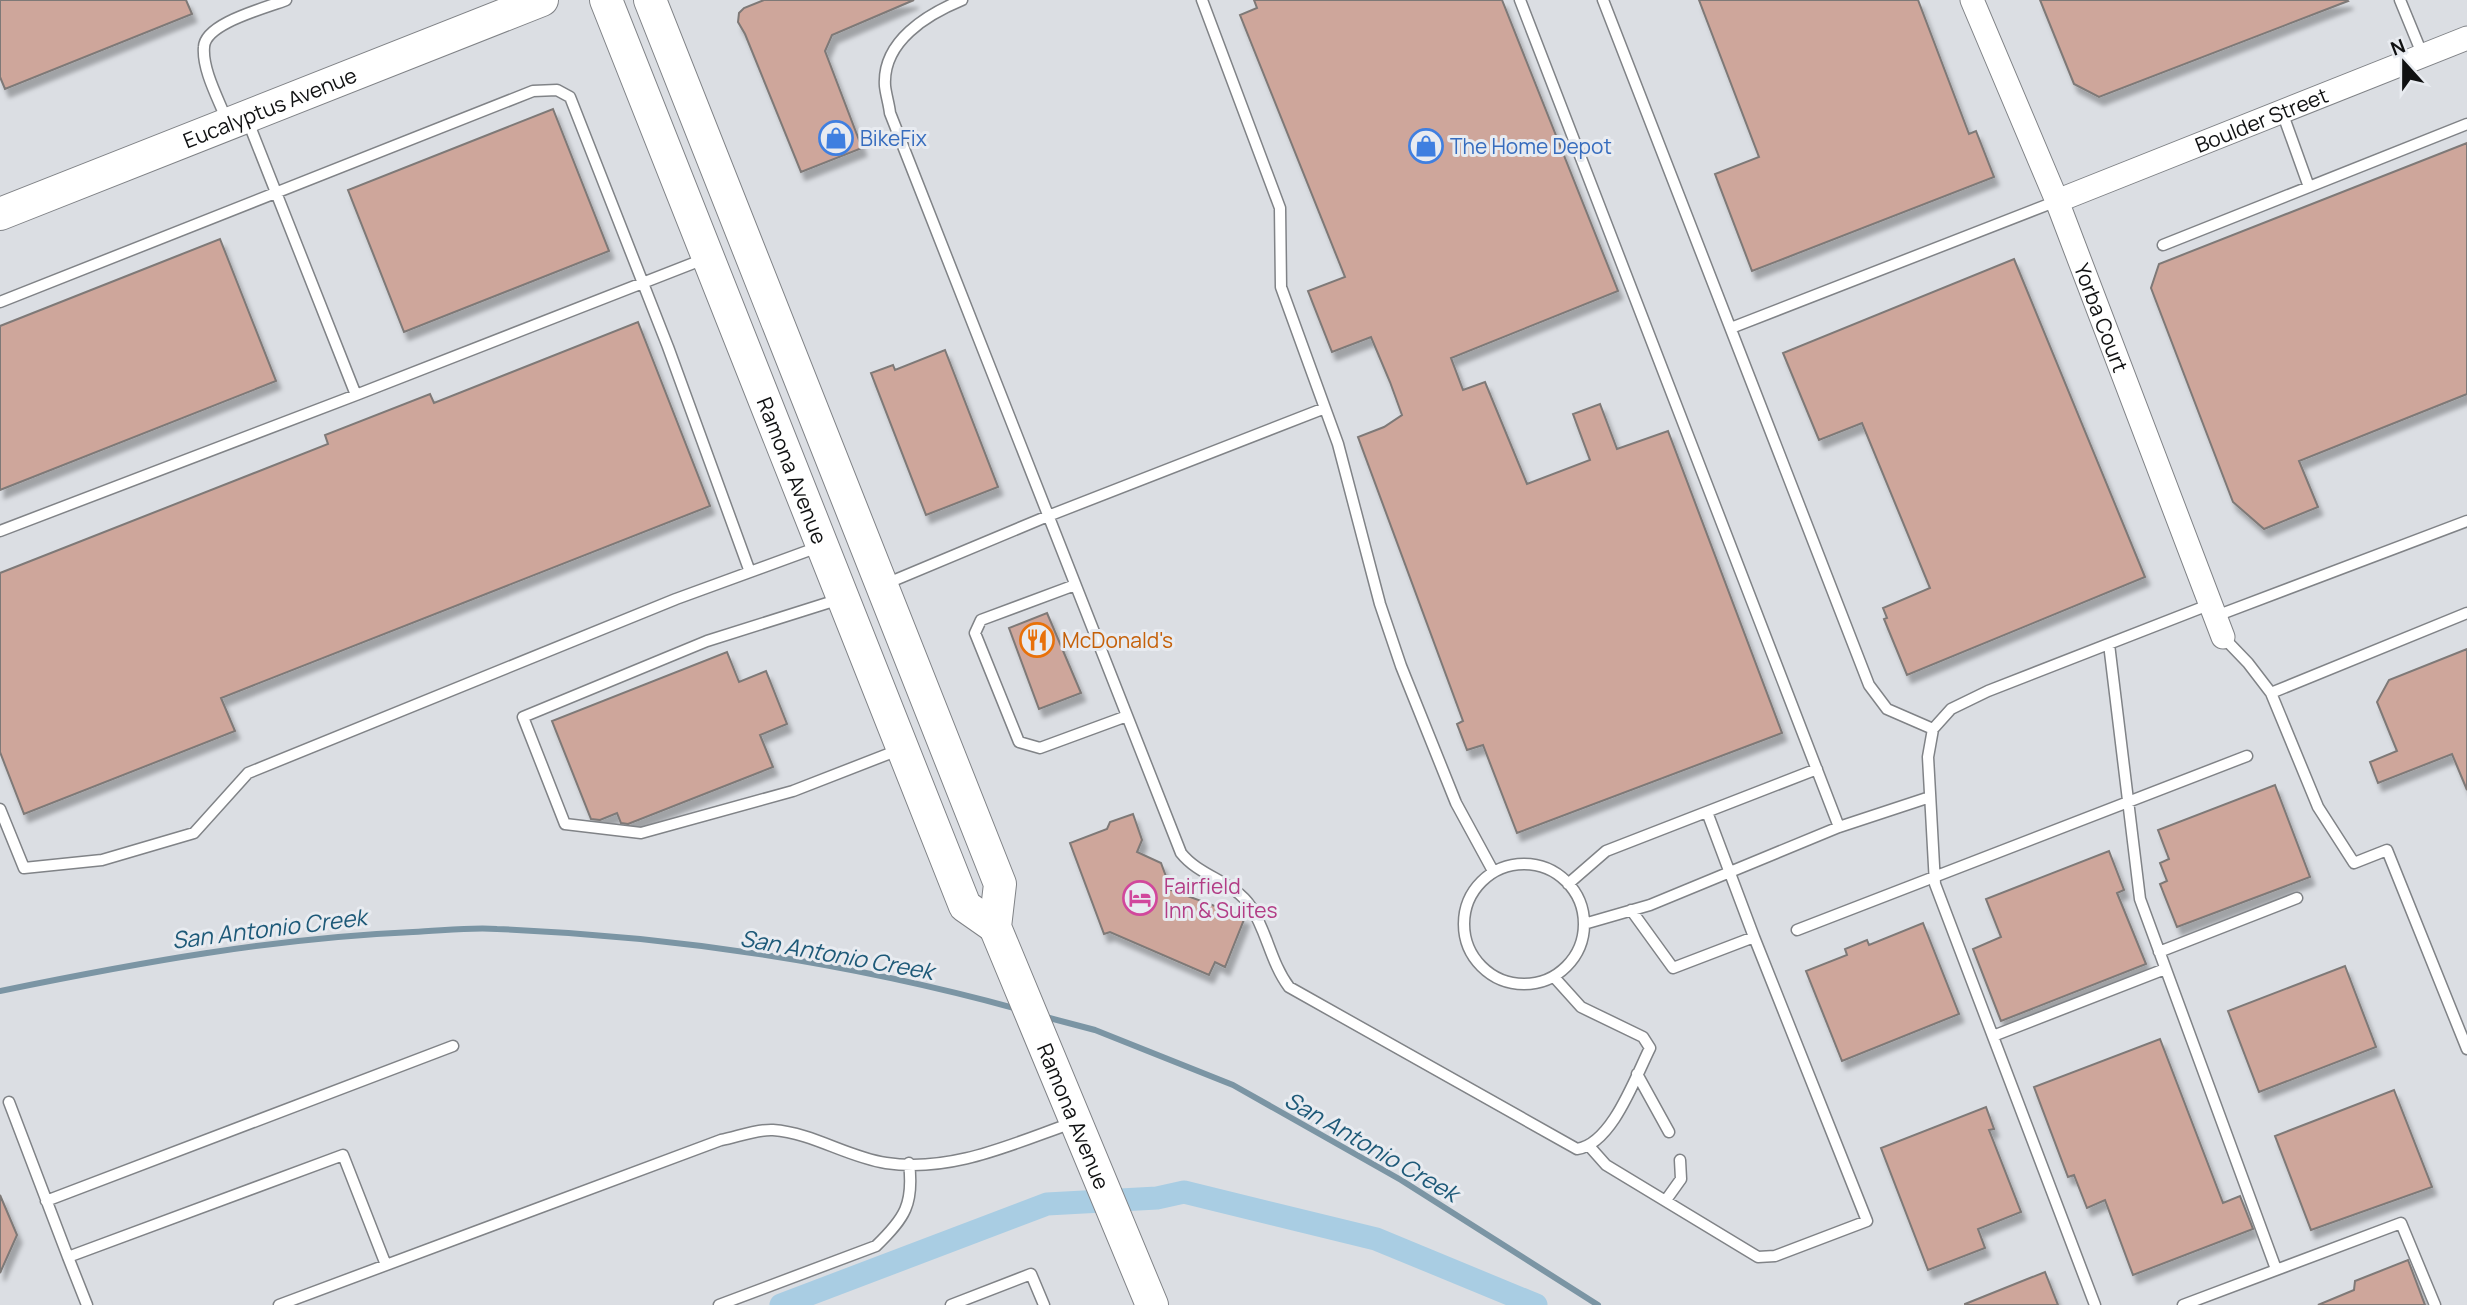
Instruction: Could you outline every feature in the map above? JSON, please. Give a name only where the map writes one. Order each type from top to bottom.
[{"type":"main road","name":"Eucalyptus Avenue","points":[[0,214],[542,0]]},
{"type":"main road","name":"Ramona Avenue","points":[[606,0],[965,906],[995,927]]},
{"type":"main road","name":"Ramona Avenue","points":[[650,0],[1000,884],[995,927],[1074,1110],[1152,1305]]},
{"type":"main road","points":[[842,598],[881,585]]},
{"type":"street","name":"Yorba Court","points":[[1972,0],[2057,201],[2216,619]]},
{"type":"street","name":"Boulder Street","points":[[2057,201],[2467,38]]},
{"type":"lane","points":[[286,0],[223,24],[206,39],[203,48],[207,67],[276,192],[356,395]]},
{"type":"lane","points":[[962,0],[929,13],[908,32],[892,55],[885,83],[890,113],[1181,853],[1194,868],[1236,890],[1251,907],[1278,973],[1289,987],[1577,1149],[1590,1147],[1603,1136],[1650,1048],[1643,1037],[1581,1007],[1554,977]]},
{"type":"lane","points":[[1202,0],[1280,208],[1281,287],[1325,408],[1401,666],[1456,803],[1493,871]]},
{"type":"lane","points":[[1520,0],[1839,827]]},
{"type":"lane","points":[[1603,0],[1869,685],[1887,709],[1933,729]]},
{"type":"lane","points":[[2400,0],[2423,56]]},
{"type":"lane","points":[[0,302],[533,91],[557,90],[570,97],[643,281],[750,572]]},
{"type":"lane","points":[[2282,112],[2309,187]]},
{"type":"lane","points":[[2163,245],[2467,124]]},
{"type":"lane","points":[[1731,328],[2057,201]]},
{"type":"lane","points":[[0,531],[707,258]]},
{"type":"lane","points":[[881,585],[1048,516],[1325,408]]},
{"type":"lane","points":[[2095,1305],[1935,879],[1928,757],[1933,729],[1951,709],[1988,691],[2109,644],[2216,619],[2467,521]]},
{"type":"lane","points":[[0,808],[24,868],[102,860],[194,833],[248,773],[750,572],[822,546]]},
{"type":"lane","points":[[1075,585],[981,620],[975,633],[1020,742],[1040,748],[1127,716]]},
{"type":"lane","points":[[842,598],[707,641],[523,717],[565,824],[641,833],[793,791],[902,748]]},
{"type":"lane","points":[[2271,693],[2467,613]]},
{"type":"lane","points":[[2216,619],[2271,693],[2319,807],[2354,863],[2387,850],[2467,1049]]},
{"type":"lane","points":[[2109,644],[2140,899],[2276,1269]]},
{"type":"lane","points":[[1797,930],[2128,804],[2247,755]]},
{"type":"lane","points":[[1568,884],[1606,852],[1817,769]]},
{"type":"lane","points":[[1584,924],[1632,910],[1839,827],[1930,797]]},
{"type":"lane","points":[[1590,1147],[1606,1165],[1759,1256],[1775,1256],[1867,1220],[1707,812]]},
{"type":"lane","points":[[1516,863],[1539,865],[1561,875],[1568,884],[1577,893],[1584,924],[1583,939],[1572,961],[1554,977],[1532,985],[1508,983],[1486,972],[1471,955],[1463,932],[1465,908],[1475,887],[1493,871],[1516,863]]},
{"type":"lane","points":[[2159,952],[2297,898]]},
{"type":"lane","points":[[1632,910],[1673,968],[1754,937]]},
{"type":"lane","points":[[1993,1035],[2165,969]]},
{"type":"lane","points":[[46,1201],[453,1046]]},
{"type":"lane","points":[[1637,1074],[1669,1132]]},
{"type":"lane","points":[[9,1102],[87,1305]]},
{"type":"lane","points":[[279,1305],[721,1140],[771,1130],[815,1139],[852,1156],[941,1164],[988,1153],[1074,1110]]},
{"type":"lane","points":[[68,1257],[343,1154],[386,1265]]},
{"type":"lane","points":[[1665,1200],[1681,1179],[1680,1160]]},
{"type":"lane","points":[[719,1305],[876,1246],[895,1228],[912,1193],[909,1163]]},
{"type":"lane","points":[[2183,1305],[2401,1223],[2435,1305]]},
{"type":"lane","points":[[951,1305],[1031,1274],[1044,1305]]},
{"type":"building","points":[[0,0],[186,0],[192,14],[5,89],[0,77]]},
{"type":"building","points":[[764,0],[914,0],[832,35],[825,51],[862,148],[801,172],[738,22],[739,13],[744,8]]},
{"type":"building","points":[[1254,0],[1502,0],[1618,291],[1451,358],[1463,390],[1485,382],[1527,484],[1590,460],[1573,414],[1600,404],[1617,449],[1668,431],[1782,733],[1517,833],[1483,745],[1467,750],[1457,724],[1463,721],[1358,437],[1384,427],[1402,415],[1390,382],[1371,337],[1332,352],[1308,291],[1345,277],[1240,15],[1257,8]]},
{"type":"building","points":[[1699,0],[1918,0],[1969,134],[1976,131],[1994,177],[1752,271],[1715,174],[1759,157]]},
{"type":"building","points":[[2040,0],[2348,1],[2099,97],[2074,84]]},
{"type":"building","points":[[553,109],[609,251],[404,332],[348,190]]},
{"type":"building","points":[[2467,143],[2467,394],[2299,461],[2318,507],[2264,529],[2233,502],[2151,288],[2159,264]]},
{"type":"building","points":[[220,239],[276,381],[0,490],[0,326]]},
{"type":"building","points":[[2014,259],[2145,577],[1907,675],[1884,619],[1887,618],[1883,608],[1930,588],[1862,423],[1819,440],[1783,353]]},
{"type":"building","points":[[638,322],[710,506],[221,698],[235,731],[24,814],[0,752],[0,573],[328,444],[325,435],[430,394],[434,403]]},
{"type":"building","points":[[945,350],[998,487],[926,515],[871,373],[893,365],[895,370]]},
{"type":"building","points":[[1047,613],[1081,693],[1039,709],[1009,628]]},
{"type":"building","points":[[2467,649],[2467,790],[2452,754],[2378,783],[2370,762],[2397,751],[2377,702],[2389,680]]},
{"type":"building","points":[[727,652],[739,682],[766,671],[787,724],[760,735],[773,767],[628,824],[621,823],[617,813],[600,820],[591,819],[552,721]]},
{"type":"building","points":[[2275,785],[2310,877],[2177,927],[2160,884],[2167,881],[2160,863],[2169,859],[2158,830]]},
{"type":"building","name":"Fairfield Inn & Suites","points":[[1133,814],[1142,840],[1137,852],[1161,863],[1171,890],[1245,917],[1225,967],[1215,962],[1209,975],[1110,932],[1104,934],[1070,843],[1107,829],[1110,822]]},
{"type":"building","points":[[2109,851],[2124,890],[2117,893],[2146,964],[2001,1021],[1973,949],[2001,937],[1986,899]]},
{"type":"building","points":[[1923,923],[1959,1014],[1842,1061],[1806,971],[1847,955],[1845,949],[1867,940],[1869,945]]},
{"type":"building","points":[[2345,966],[2376,1047],[2259,1092],[2228,1011]]},
{"type":"building","points":[[2160,1039],[2223,1203],[2240,1196],[2253,1229],[2133,1275],[2105,1200],[2087,1208],[2074,1175],[2068,1177],[2034,1087]]},
{"type":"building","points":[[2394,1090],[2432,1187],[2311,1230],[2275,1136]]},
{"type":"building","points":[[1986,1107],[1994,1129],[1989,1130],[2021,1212],[1978,1229],[1985,1248],[1928,1270],[1881,1148]]},
{"type":"building","points":[[0,1195],[17,1235],[0,1273]]},
{"type":"building","points":[[2408,1260],[2425,1305],[2318,1305],[2354,1290],[2355,1281]]},
{"type":"building","points":[[2045,1272],[2058,1305],[1965,1305],[1965,1304]]},
{"type":"waterway","name":"San Antonio Creek","points":[[0,991],[257,946],[361,935],[486,929],[629,938],[760,954],[890,978],[1018,1009]]},
{"type":"waterway","name":"San Antonio Creek","points":[[1042,1016],[1095,1030],[1233,1085],[1401,1180],[1598,1305]]},
{"type":"waterway","points":[[781,1305],[1047,1204],[1157,1198],[1184,1192],[1376,1239],[1536,1305]]},
{"type":"place","name":"BikeFix","points":[[836,138]]},
{"type":"place","name":"The Home Depot","points":[[1426,146]]},
{"type":"place","name":"McDonald's","points":[[1037,640]]},
{"type":"place","name":"Fairfield Inn & Suites","points":[[1140,898]]}]
